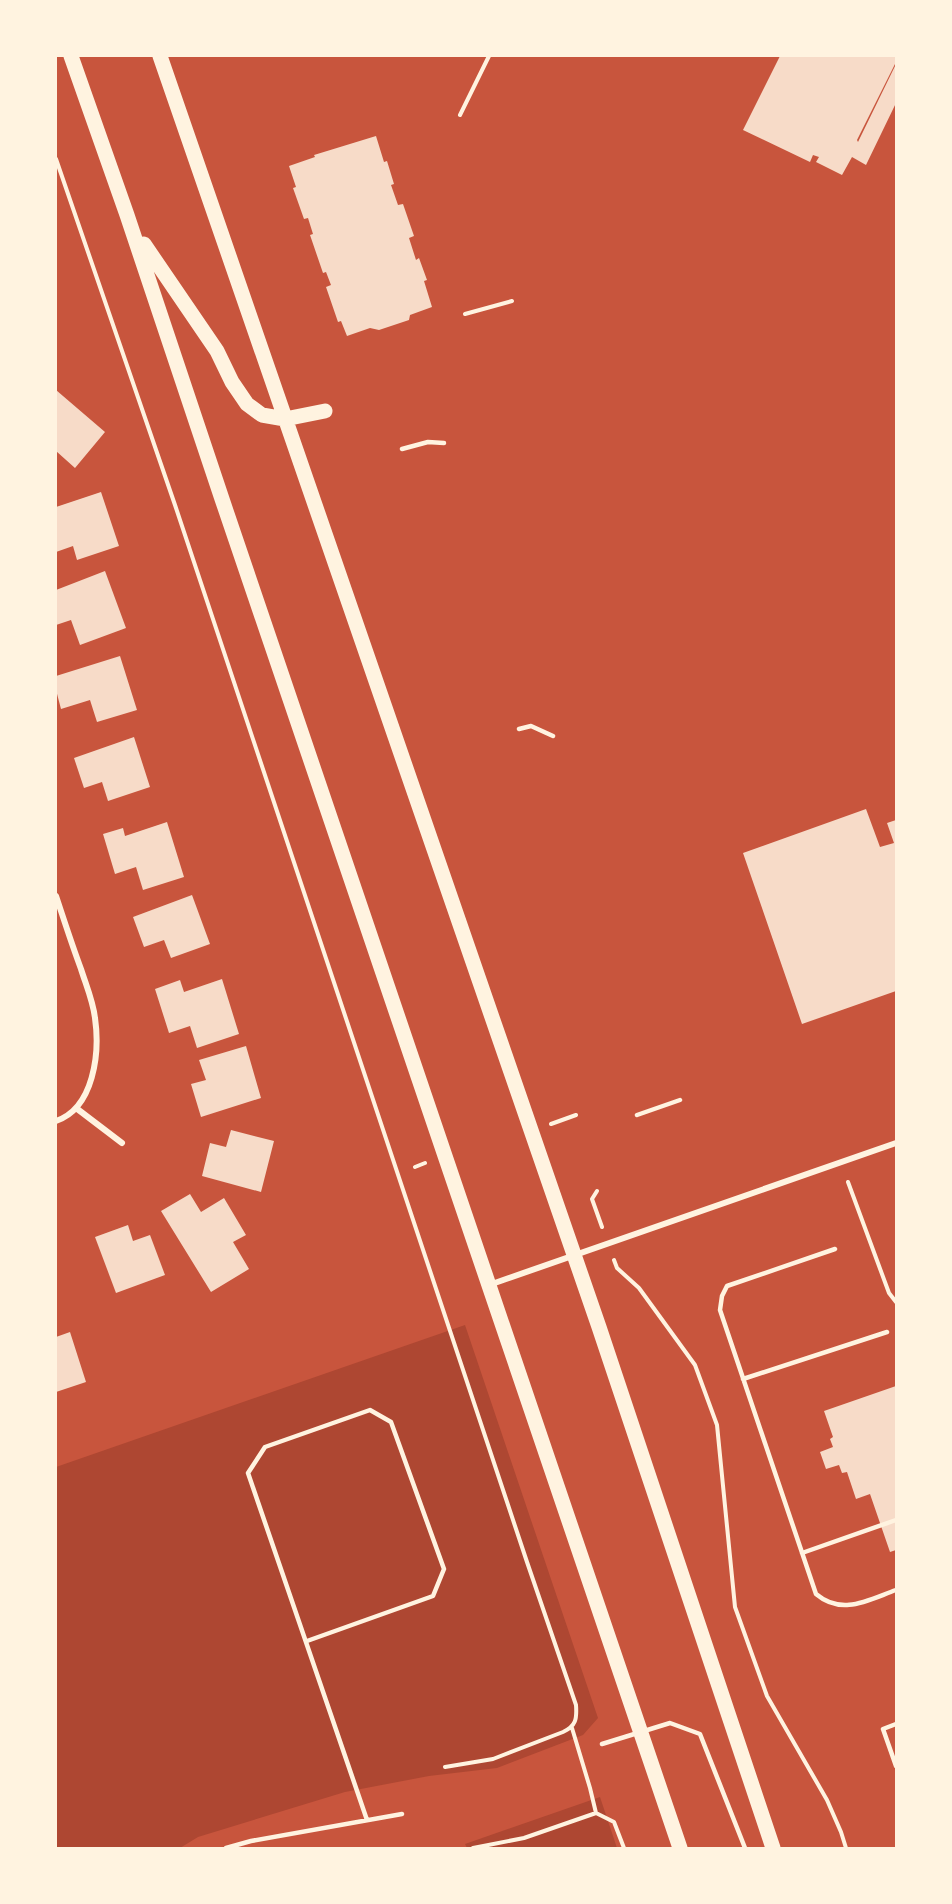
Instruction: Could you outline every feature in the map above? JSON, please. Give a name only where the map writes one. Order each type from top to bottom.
[{"type":"main road","points":[[71,56],[127,215],[680,1848]]},
{"type":"main road","points":[[160,56],[599,1327],[773,1848]]},
{"type":"main road","points":[[127,215],[153,260],[217,351],[232,382],[247,404],[262,415],[285,419],[325,411]]},
{"type":"street","points":[[56,896],[91,998],[95,1019],[95,1055],[86,1095],[65,1118],[56,1121]]},
{"type":"street","points":[[76,1108],[122,1143]]},
{"type":"street","points":[[488,1285],[897,1143]]},
{"type":"lane","points":[[402,449],[428,442],[444,443]]},
{"type":"lane","points":[[519,729],[531,726],[553,736]]},
{"type":"lane","points":[[637,1115],[680,1100]]},
{"type":"lane","points":[[835,1249],[727,1286],[722,1296],[720,1310],[816,1594],[825,1601],[840,1606],[853,1605],[897,1590]]},
{"type":"lane","points":[[742,1379],[887,1332]]},
{"type":"lane","points":[[307,1641],[433,1596],[444,1569],[391,1422],[370,1410],[266,1446],[248,1473],[367,1820]]},
{"type":"lane","points":[[802,1553],[897,1520]]},
{"type":"lane","points":[[602,1744],[670,1723],[700,1734],[746,1848]]},
{"type":"lane","points":[[897,1724],[884,1729],[897,1766]]},
{"type":"lane","points":[[226,1848],[251,1841],[402,1814]]},
{"type":"path","points":[[460,115],[489,56]]},
{"type":"path","points":[[56,159],[176,505],[526,1562],[576,1705],[577,1718],[572,1728],[493,1759],[445,1767]]},
{"type":"path","points":[[465,314],[512,301]]},
{"type":"path","points":[[848,1182],[889,1293],[897,1302]]},
{"type":"path","points":[[597,1191],[592,1199],[616,1268],[639,1288],[695,1365],[717,1425],[735,1606],[767,1696],[827,1800],[846,1848]]},
{"type":"path","points":[[572,1728],[596,1813]]},
{"type":"path","points":[[473,1848],[524,1838],[596,1813],[614,1822],[624,1848]]},
{"type":"shaded area","points":[[465,1325],[598,1718],[583,1735],[497,1768],[429,1776],[345,1792],[198,1837],[180,1848],[56,1848],[56,1467]]},
{"type":"shaded area","points":[[600,1797],[617,1848],[467,1848],[465,1844]]},
{"type":"building","points":[[780,56],[896,56],[896,64],[896,103],[866,165],[852,157],[842,175],[816,162],[819,157],[813,155],[810,162],[743,130]],"holes":[[[896,64],[858,142],[857,140]]]},
{"type":"building","points":[[376,136],[384,162],[387,161],[394,184],[391,185],[398,205],[403,204],[414,236],[409,238],[416,260],[419,258],[427,280],[424,281],[432,307],[410,315],[409,320],[379,330],[370,328],[347,336],[341,321],[338,322],[326,287],[331,285],[326,272],[323,273],[310,235],[313,234],[308,218],[304,219],[293,188],[296,187],[289,166],[315,157],[314,155]]},
{"type":"building","points":[[56,390],[105,432],[75,468],[56,451]]},
{"type":"building","points":[[101,492],[119,546],[77,560],[73,546],[56,552],[56,507]]},
{"type":"building","points":[[105,571],[126,628],[80,645],[71,620],[56,625],[56,590]]},
{"type":"building","points":[[120,656],[137,710],[97,722],[90,700],[61,709],[56,690],[56,676]]},
{"type":"building","points":[[134,737],[150,787],[108,801],[102,782],[84,788],[74,758]]},
{"type":"building","points":[[866,809],[880,847],[894,843],[887,823],[896,820],[896,991],[802,1024],[743,853]]},
{"type":"building","points":[[167,822],[184,877],[143,890],[136,867],[115,874],[103,834],[123,828],[125,836]]},
{"type":"building","points":[[192,895],[210,944],[171,958],[164,940],[144,947],[133,917]]},
{"type":"building","points":[[222,979],[239,1034],[197,1048],[190,1026],[169,1033],[155,989],[180,980],[184,992]]},
{"type":"building","points":[[246,1046],[261,1098],[201,1117],[191,1084],[206,1080],[199,1060]]},
{"type":"building","points":[[231,1130],[274,1141],[261,1192],[202,1176],[210,1143],[226,1147]]},
{"type":"building","points":[[190,1194],[201,1212],[224,1198],[246,1235],[233,1242],[249,1269],[211,1292],[161,1211]]},
{"type":"building","points":[[128,1225],[133,1241],[150,1235],[165,1275],[116,1293],[95,1237]]},
{"type":"building","points":[[70,1332],[86,1382],[56,1392],[56,1337]]},
{"type":"building","points":[[896,1386],[896,1550],[890,1552],[870,1494],[856,1499],[847,1472],[842,1473],[839,1465],[826,1469],[820,1452],[833,1447],[830,1439],[833,1437],[824,1411]]}]
